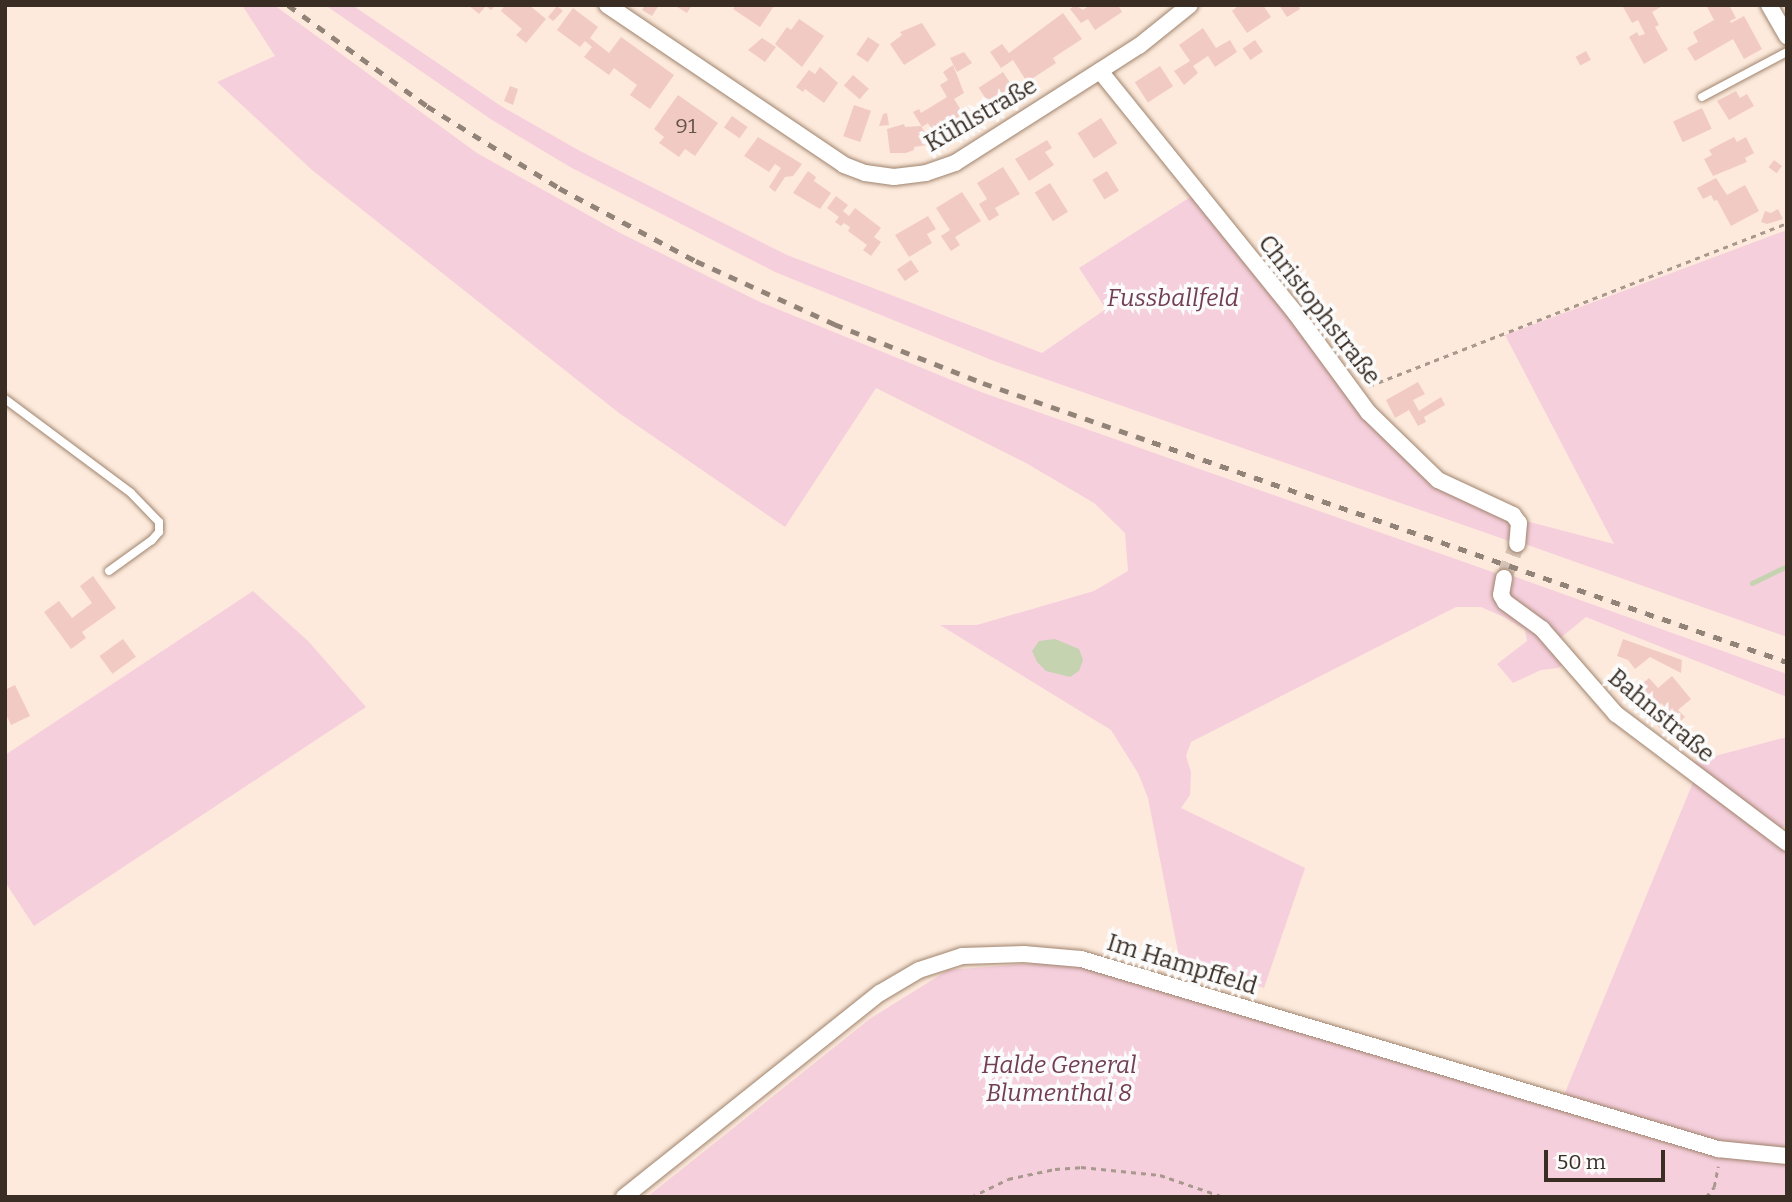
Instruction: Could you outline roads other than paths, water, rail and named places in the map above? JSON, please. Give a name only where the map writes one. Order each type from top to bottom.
[{"type":"street","name":"Kühlstraße","points":[[607,5],[637,28],[696,62],[844,165],[865,173],[894,177],[926,173],[954,163],[1139,46],[1190,5]]},
{"type":"street","points":[[1769,5],[1787,36]]},
{"type":"street","name":"Christophstraße","points":[[1100,71],[1296,314],[1368,412],[1438,480],[1513,515],[1519,523],[1517,544]]},
{"type":"street","name":"Bahnstraße","points":[[1504,578],[1501,595],[1505,602],[1542,629],[1616,714],[1787,842]]},
{"type":"street","name":"Im Hampffeld","points":[[624,1197],[880,993],[919,970],[962,956],[1024,954],[1081,959],[1718,1149],[1787,1156]]},
{"type":"lane","points":[[1702,97],[1787,52]]},
{"type":"lane","points":[[5,399],[131,493],[159,522],[159,532],[152,540],[109,571]]},
{"type":"waterway","points":[[1752,583],[1787,566]]},
{"type":"tunnel","points":[[1504,578],[1517,544]]},
{"type":"railway","points":[[288,5],[427,106],[559,188],[696,261],[834,324],[983,383],[1787,662]]},
{"type":"park label","name":"Fussballfeld","points":[[1173,299]]},
{"type":"park label","name":"Halde General Blumenthal 8","points":[[1059,1080]]}]
